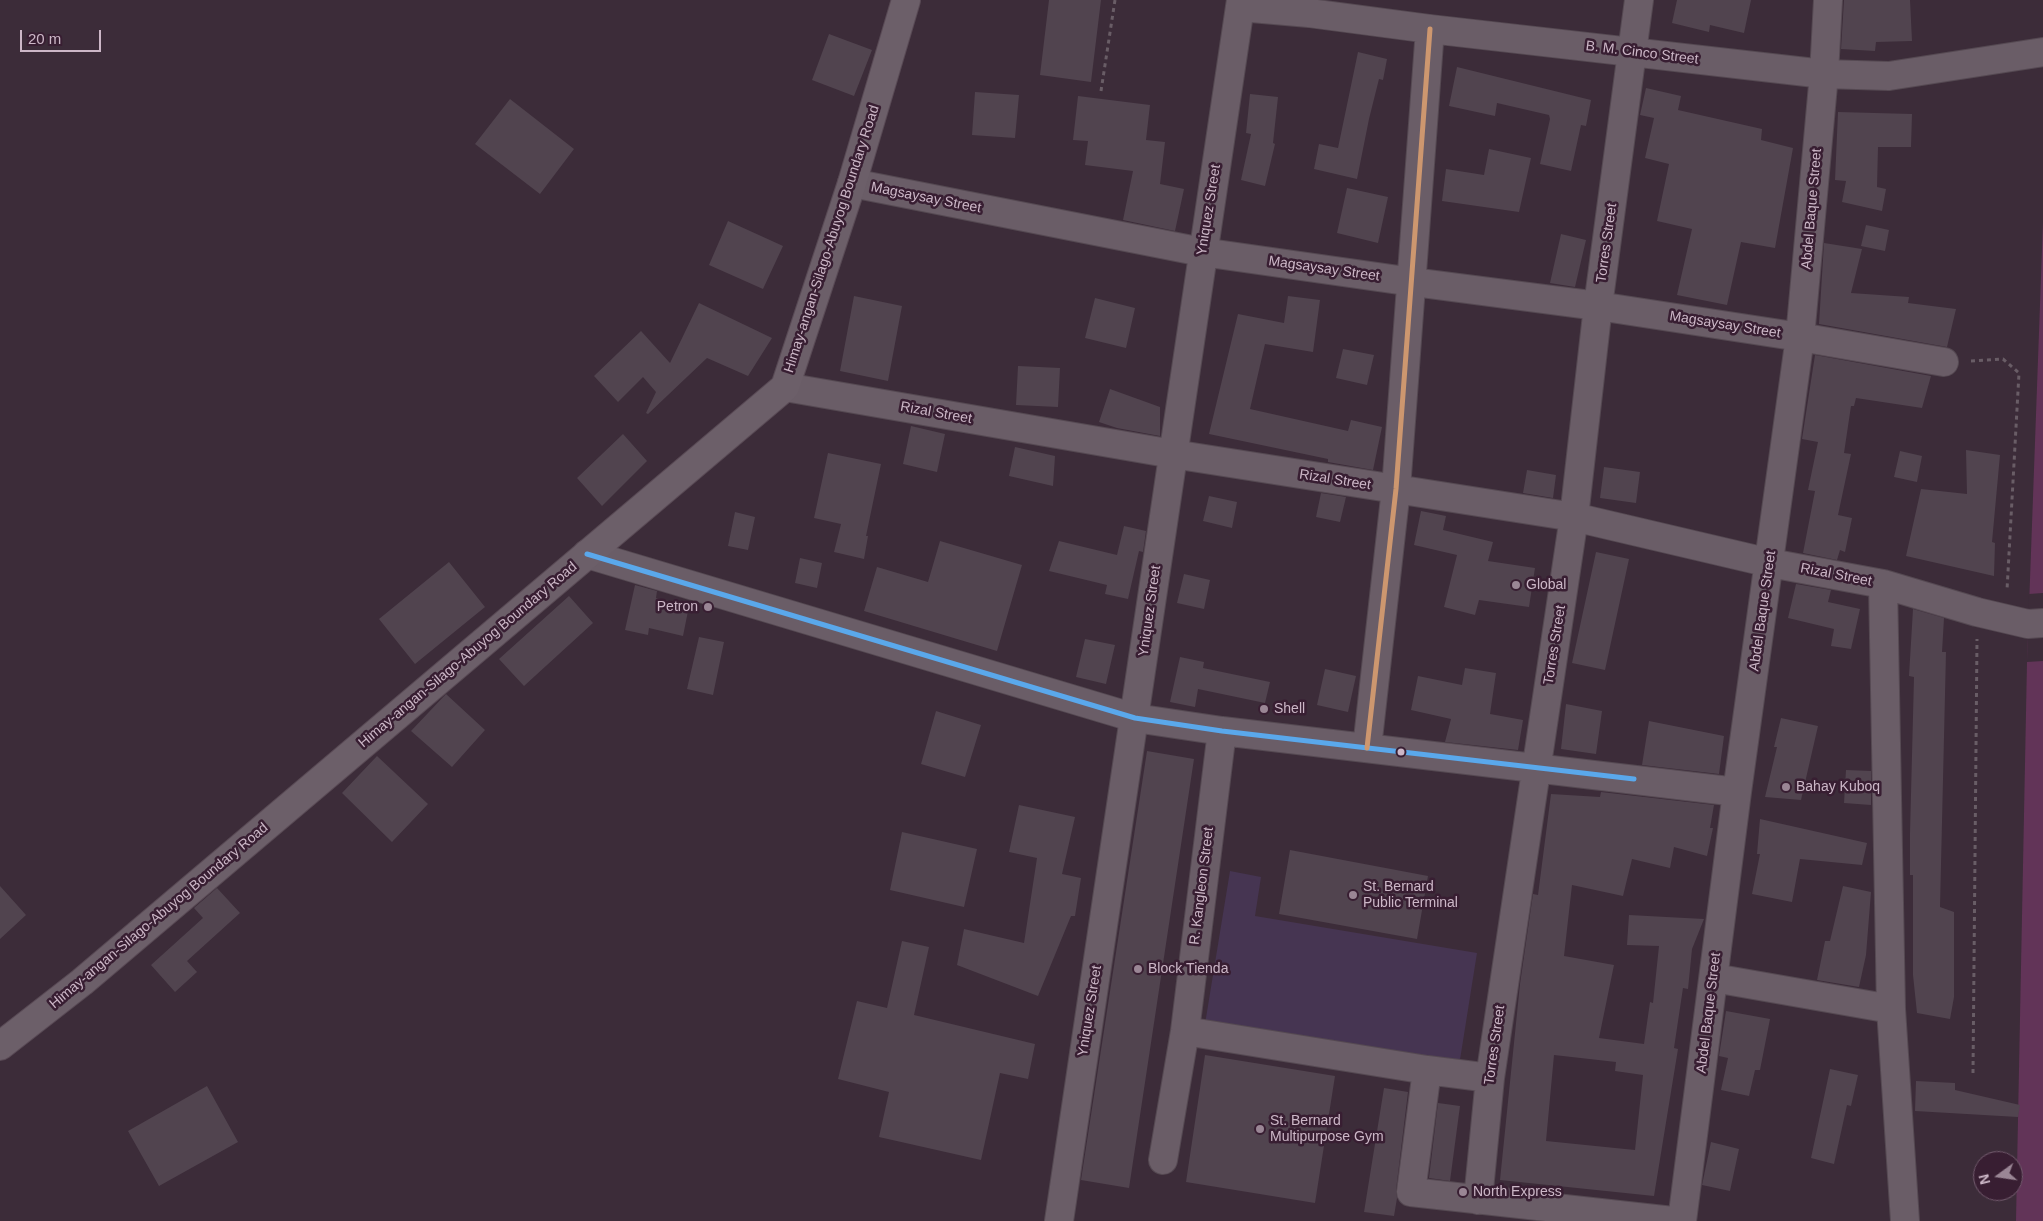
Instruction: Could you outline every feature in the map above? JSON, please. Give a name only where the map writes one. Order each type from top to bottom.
[{"type":"main road","name":"Himay-angan-Silago-Abuyog Boundary Road","points":[[0,1046],[82,982],[785,387],[852,183],[906,0]]},
{"type":"street","name":"Torres Street","points":[[1478,1200],[1490,1078],[1574,517],[1598,306],[1639,0]]},
{"type":"street","name":"Abdel Baque Street","points":[[1682,1221],[1737,792],[1800,337],[1824,74],[1828,0]]},
{"type":"street","name":"B. M. Cinco Street","points":[[1240,4],[1310,6],[1430,30],[1633,51],[1824,74],[1889,76],[2043,52]]},
{"type":"street","name":"Yniquez Street","points":[[1059,1221],[1240,4]]},
{"type":"street","points":[[1367,748],[1396,489],[1430,30]]},
{"type":"street","name":"Magsaysay Street","points":[[852,183],[1202,252],[1598,306],[1800,337],[1944,362]]},
{"type":"street","name":"Rizal Street","points":[[785,387],[1173,454],[1574,517],[1770,562],[1883,584],[1977,612],[2028,624],[2043,623]]},
{"type":"street","points":[[587,554],[1135,718],[1222,731],[1737,792]]},
{"type":"street","points":[[1883,584],[1891,1009],[1905,1221]]},
{"type":"street","name":"R. Kangleon Street","points":[[1163,1160],[1185,1031],[1222,731]]},
{"type":"street","points":[[1714,978],[1891,1009]]},
{"type":"street","points":[[1185,1031],[1427,1070],[1490,1078]]},
{"type":"street","points":[[1427,1070],[1411,1192],[1673,1221]]},
{"type":"path","points":[[1101,91],[1115,0]]},
{"type":"path","points":[[1944,362],[2003,358],[2019,372],[2005,618]]},
{"type":"path","points":[[1973,1073],[1977,612]]},
{"type":"shaded area","points":[[2043,222],[2043,1221],[2016,1221],[2016,1201],[2023,1201],[2023,1151],[2017,1151],[2027,662]]},
{"type":"shaded area","points":[[1230,871],[1261,877],[1255,916],[1477,953],[1459,1066],[1205,1024]]},
{"type":"pier","points":[[2043,593],[2043,661],[2027,662],[2029,594]]},
{"type":"building","points":[[1049,0],[1101,0],[1091,82],[1040,75]]},
{"type":"building","points":[[1677,0],[1751,0],[1744,33],[1710,25],[1709,32],[1672,23]]},
{"type":"building","points":[[1844,0],[1910,0],[1912,41],[1876,42],[1875,51],[1841,49]]},
{"type":"building","points":[[829,34],[872,50],[854,96],[812,80]]},
{"type":"building","points":[[1358,52],[1387,59],[1383,80],[1379,79],[1369,119],[1357,179],[1314,169],[1319,144],[1338,148]]},
{"type":"building","points":[[1457,67],[1591,100],[1586,126],[1581,125],[1571,171],[1540,164],[1550,119],[1549,115],[1497,103],[1495,116],[1449,106]]},
{"type":"building","points":[[1646,88],[1681,96],[1678,110],[1762,129],[1761,140],[1793,148],[1775,248],[1741,242],[1727,305],[1677,295],[1692,229],[1657,221],[1669,164],[1645,158],[1654,118],[1640,115]]},
{"type":"building","points":[[975,92],[1019,95],[1015,138],[972,135]]},
{"type":"building","points":[[1250,94],[1278,97],[1273,143],[1275,144],[1265,186],[1241,180],[1251,134],[1246,133]]},
{"type":"building","points":[[1078,96],[1150,105],[1146,140],[1165,142],[1160,184],[1184,189],[1175,231],[1123,220],[1133,171],[1085,165],[1088,141],[1073,140]]},
{"type":"building","points":[[510,99],[574,149],[540,194],[475,144]]},
{"type":"building","points":[[1838,112],[1912,114],[1911,147],[1878,147],[1877,187],[1886,189],[1882,211],[1842,202],[1846,181],[1835,180]]},
{"type":"building","points":[[1489,149],[1531,158],[1519,212],[1442,201],[1446,169],[1484,175]]},
{"type":"building","points":[[1347,188],[1388,197],[1378,243],[1337,233]]},
{"type":"building","points":[[728,221],[783,246],[763,289],[709,265]]},
{"type":"building","points":[[1866,225],[1889,230],[1885,251],[1861,246]]},
{"type":"building","points":[[1561,234],[1586,240],[1575,287],[1550,283]]},
{"type":"building","points":[[1824,243],[1862,249],[1851,293],[1909,297],[1908,303],[1956,309],[1947,347],[1819,324]]},
{"type":"building","points":[[854,296],[902,306],[888,381],[840,371]]},
{"type":"building","points":[[1288,296],[1320,300],[1313,352],[1265,344],[1250,409],[1348,431],[1351,420],[1382,427],[1373,470],[1328,462],[1328,459],[1209,434],[1238,314],[1284,323]]},
{"type":"building","points":[[1095,298],[1135,308],[1126,348],[1085,338]]},
{"type":"building","points":[[699,303],[772,338],[748,376],[707,358],[648,414],[646,413],[656,392],[643,377],[618,402],[594,376],[641,331],[670,363]]},
{"type":"building","points":[[1343,349],[1374,355],[1367,385],[1336,378]]},
{"type":"building","points":[[1815,355],[1931,376],[1922,408],[1856,398],[1854,406],[1851,406],[1844,453],[1851,454],[1838,515],[1852,518],[1845,552],[1840,550],[1837,560],[1803,553],[1815,491],[1808,490],[1818,442],[1802,439]]},
{"type":"building","points":[[1018,366],[1060,368],[1058,407],[1016,405]]},
{"type":"building","points":[[1110,389],[1160,407],[1160,436],[1117,428],[1099,422]]},
{"type":"building","points":[[911,426],[945,434],[937,472],[903,464]]},
{"type":"building","points":[[623,434],[647,461],[602,506],[577,478]]},
{"type":"building","points":[[1015,447],[1055,456],[1053,486],[1009,476]]},
{"type":"building","points":[[1966,450],[2000,455],[1992,542],[1995,543],[1994,576],[1906,556],[1921,489],[1967,494]]},
{"type":"building","points":[[1900,451],[1922,456],[1917,482],[1894,477]]},
{"type":"building","points":[[828,453],[881,464],[866,536],[868,536],[864,559],[834,552],[841,524],[814,518]]},
{"type":"building","points":[[1604,467],[1640,472],[1636,503],[1600,498]]},
{"type":"building","points":[[1527,470],[1556,475],[1553,498],[1523,493]]},
{"type":"building","points":[[1321,493],[1346,497],[1340,522],[1316,517]]},
{"type":"building","points":[[1209,496],[1237,502],[1232,528],[1203,521]]},
{"type":"building","points":[[1421,511],[1446,516],[1443,530],[1493,542],[1488,561],[1535,568],[1529,607],[1479,600],[1475,615],[1444,607],[1457,555],[1414,545]]},
{"type":"building","points":[[735,512],[755,517],[748,550],[728,546]]},
{"type":"building","points":[[1124,526],[1146,531],[1143,552],[1139,551],[1128,599],[1105,594],[1107,585],[1049,571],[1059,541],[1117,555]]},
{"type":"building","points":[[940,541],[1022,565],[997,651],[864,611],[877,567],[928,582]]},
{"type":"building","points":[[1596,552],[1629,559],[1605,670],[1572,663]]},
{"type":"building","points":[[800,558],[822,563],[817,588],[795,583]]},
{"type":"building","points":[[449,562],[485,607],[415,664],[379,619]]},
{"type":"building","points":[[1184,574],[1210,580],[1204,609],[1177,603]]},
{"type":"building","points":[[1796,584],[1831,590],[1828,602],[1860,609],[1851,649],[1831,646],[1834,629],[1788,618]]},
{"type":"building","points":[[635,585],[657,591],[656,598],[689,606],[683,636],[649,628],[648,635],[625,630]]},
{"type":"building","points":[[569,596],[593,623],[524,686],[499,659]]},
{"type":"building","points":[[1913,609],[1944,618],[1942,652],[1946,652],[1940,907],[1954,912],[1954,997],[1950,1019],[1917,1013],[1913,975],[1913,875],[1910,875],[1910,833],[1914,677],[1909,676]]},
{"type":"building","points":[[699,637],[724,642],[713,695],[687,689]]},
{"type":"building","points":[[1085,639],[1115,645],[1106,684],[1076,677]]},
{"type":"building","points":[[1180,657],[1204,662],[1203,668],[1270,682],[1265,703],[1198,689],[1195,707],[1170,702]]},
{"type":"building","points":[[1465,668],[1496,673],[1490,714],[1523,720],[1518,750],[1445,742],[1451,719],[1411,710],[1418,676],[1462,685]]},
{"type":"building","points":[[1325,669],[1356,676],[1348,712],[1317,705]]},
{"type":"building","points":[[446,694],[485,730],[452,767],[411,731]]},
{"type":"building","points":[[1566,704],[1602,711],[1596,754],[1561,749]]},
{"type":"building","points":[[936,711],[981,725],[965,777],[921,764]]},
{"type":"building","points":[[1781,718],[1818,726],[1801,800],[1765,797],[1777,747],[1774,747]]},
{"type":"building","points":[[1649,721],[1724,736],[1719,774],[1642,765]]},
{"type":"building","name":"Block Tienda","points":[[1147,751],[1194,759],[1129,1188],[1081,1180]]},
{"type":"building","points":[[377,756],[428,804],[392,842],[342,793]]},
{"type":"building","points":[[1846,770],[1871,771],[1871,805],[1844,803]]},
{"type":"building","points":[[1601,792],[1714,805],[1710,828],[1713,828],[1707,856],[1674,847],[1670,868],[1632,859],[1623,896],[1572,885],[1564,956],[1614,965],[1599,1038],[1644,1044],[1650,1002],[1653,1003],[1659,946],[1627,945],[1629,915],[1704,919],[1692,949],[1688,989],[1683,988],[1674,1048],[1678,1049],[1654,1196],[1500,1180],[1520,984],[1533,894],[1538,895],[1551,794],[1600,797]],"holes":[[[1554,1055],[1616,1062],[1615,1071],[1643,1075],[1635,1150],[1546,1141]]]},
{"type":"building","points":[[1019,805],[1075,817],[1062,874],[1081,878],[1075,916],[1071,916],[1038,996],[957,965],[964,929],[1024,943],[1037,858],[1009,852]]},
{"type":"building","points":[[1760,819],[1867,843],[1862,865],[1800,859],[1792,902],[1752,894],[1760,854],[1757,854]]},
{"type":"building","points":[[902,832],[977,849],[964,907],[890,890]]},
{"type":"building","name":"St. Bernard Public Terminal","points":[[1290,850],[1428,876],[1417,939],[1279,914]]},
{"type":"building","points":[[0,886],[26,915],[0,939]]},
{"type":"building","points":[[1843,886],[1871,892],[1866,955],[1859,987],[1817,980],[1825,941],[1830,941]]},
{"type":"building","points":[[217,888],[240,913],[187,961],[197,972],[175,992],[151,965],[203,918],[194,908]]},
{"type":"building","points":[[902,941],[929,947],[914,1015],[1035,1044],[1028,1079],[1000,1073],[981,1160],[879,1137],[889,1092],[838,1079],[857,1001],[887,1008]]},
{"type":"building","points":[[1726,1011],[1770,1019],[1760,1070],[1755,1070],[1749,1096],[1721,1090],[1728,1058],[1719,1056]]},
{"type":"building","name":"St. Bernard Multipurpose Gym","points":[[1205,1055],[1335,1076],[1315,1203],[1186,1182]]},
{"type":"building","points":[[1830,1069],[1858,1075],[1851,1106],[1847,1105],[1834,1164],[1811,1158]]},
{"type":"building","points":[[1916,1081],[1955,1083],[1955,1090],[2020,1105],[2018,1117],[1915,1111]]},
{"type":"building","points":[[207,1086],[238,1142],[159,1186],[128,1131]]},
{"type":"building","points":[[1384,1088],[1408,1092],[1394,1216],[1364,1212]]},
{"type":"building","points":[[1438,1103],[1460,1106],[1450,1181],[1429,1178]]},
{"type":"building","points":[[1711,1142],[1739,1149],[1730,1191],[1702,1185]]},
{"type":"transit line","points":[[1367,748],[1396,489],[1430,29]]},
{"type":"transit line","points":[[587,554],[1135,718],[1222,731],[1634,779]]},
{"type":"place","name":"Global","points":[[1516,585]]},
{"type":"place","name":"Petron","points":[[708,607]]},
{"type":"place","name":"Shell","points":[[1264,709]]},
{"type":"place","name":"Bahay Kuboq","points":[[1786,787]]},
{"type":"place","name":"St. Bernard Public Terminal","points":[[1353,895]]},
{"type":"place","name":"Block Tienda","points":[[1138,969]]},
{"type":"place","name":"St. Bernard Multipurpose Gym","points":[[1260,1129]]},
{"type":"place","name":"North Express","points":[[1463,1192]]}]
